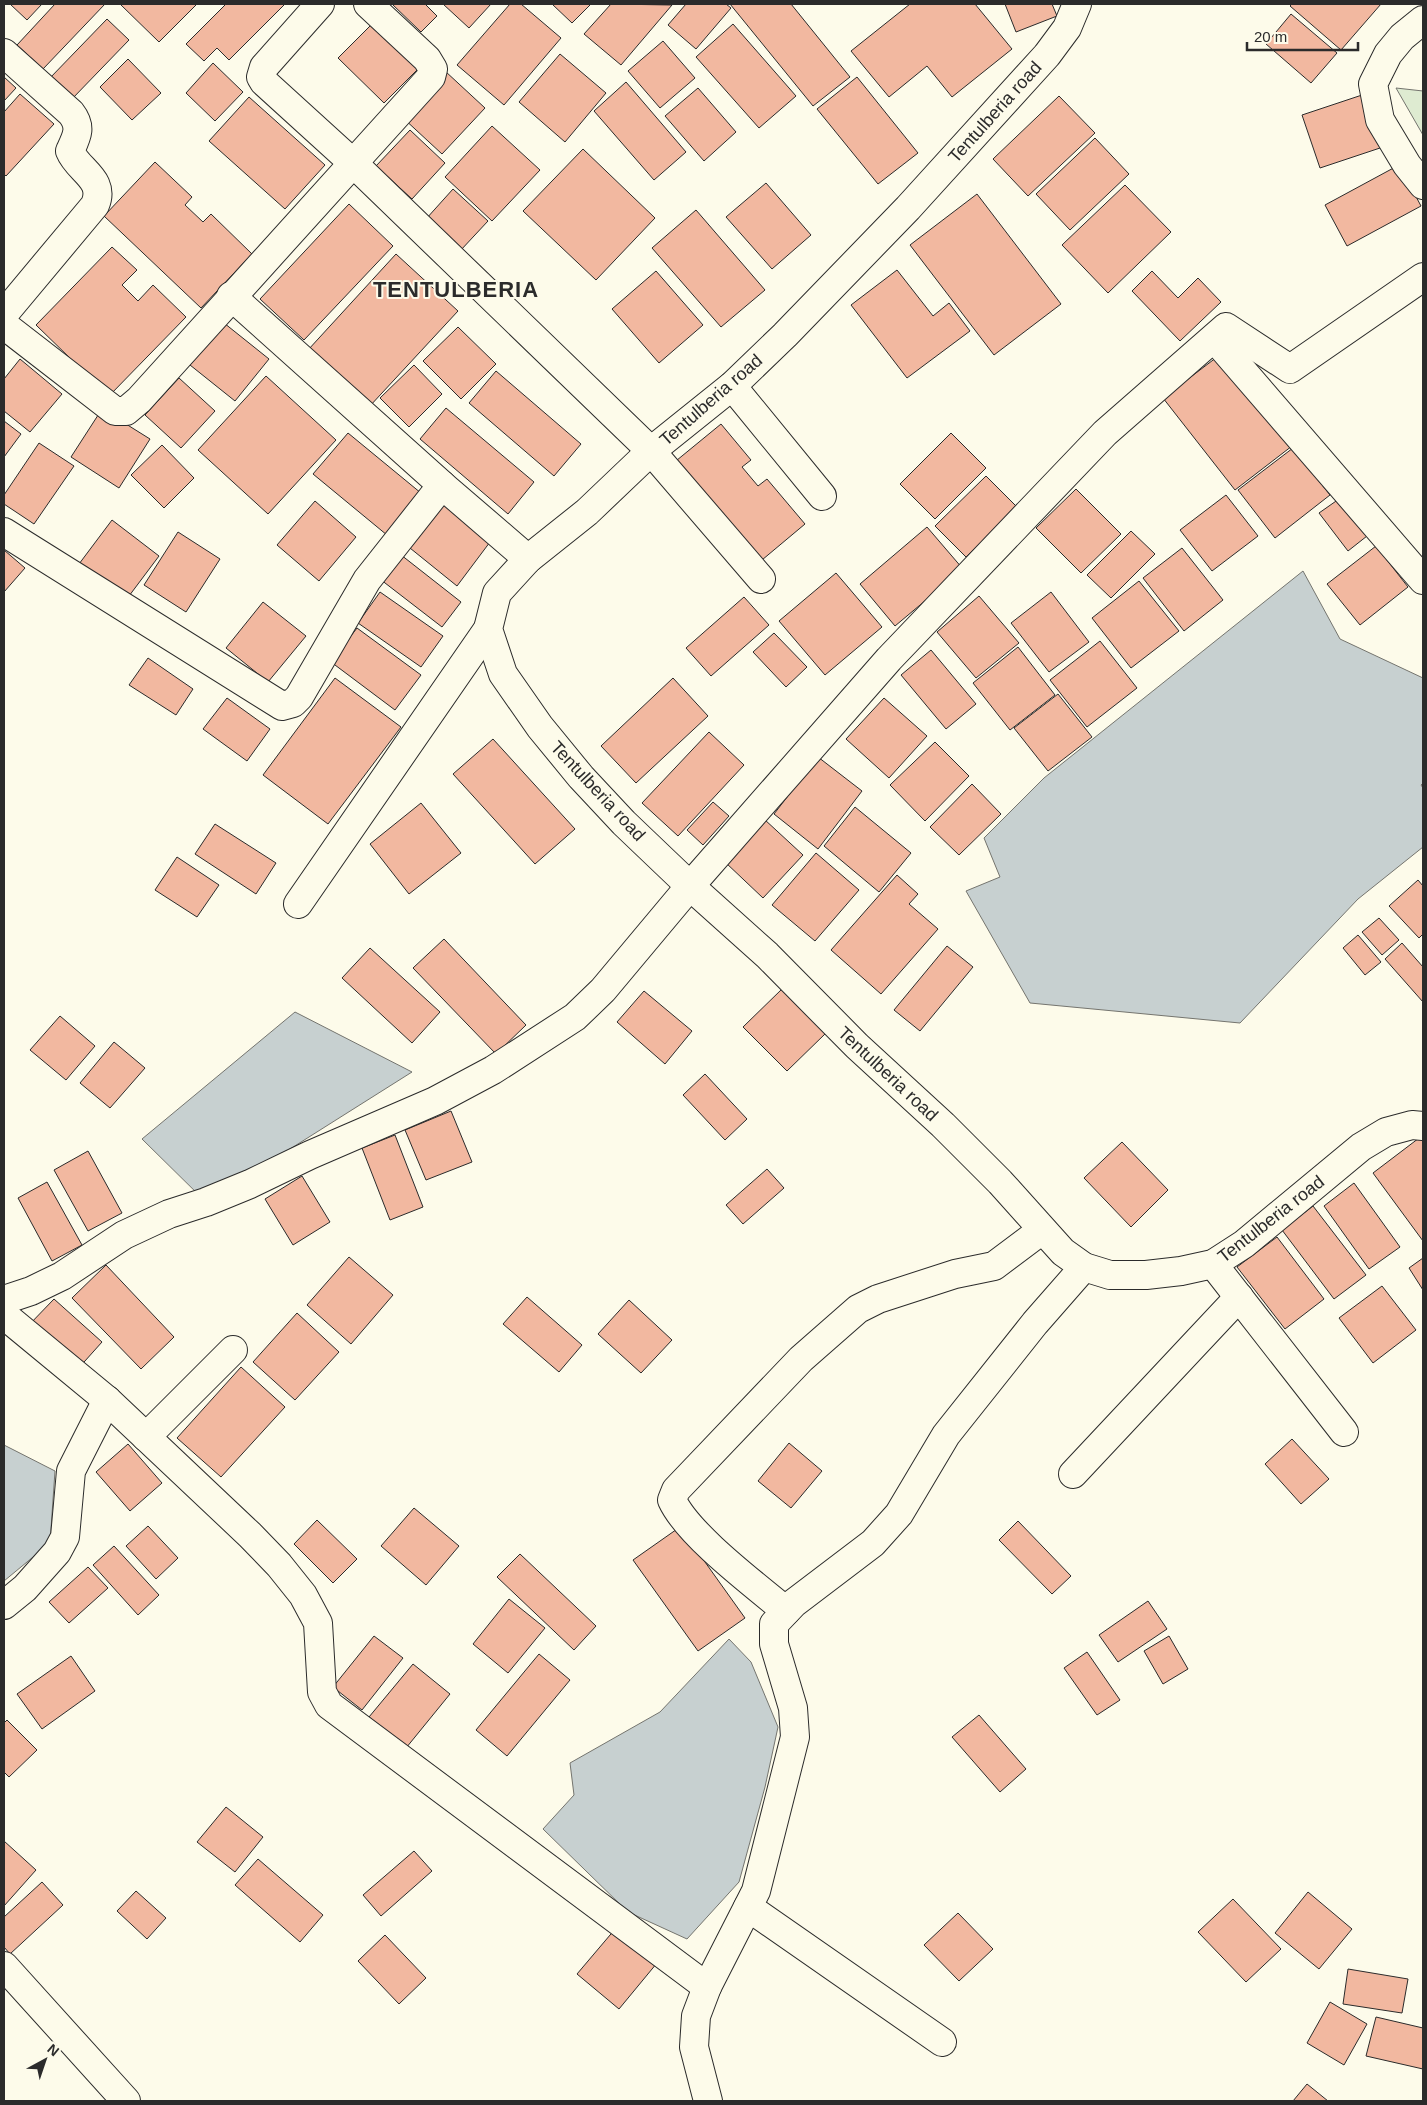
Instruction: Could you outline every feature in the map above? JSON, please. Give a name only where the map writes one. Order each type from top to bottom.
[{"type":"street","points":[[320,4],[264,68],[261,77],[264,82],[353,162],[651,451],[761,579]]},
{"type":"street","points":[[4,325],[115,411],[126,411],[139,400],[431,77],[433,68],[427,59],[368,4]]},
{"type":"street","name":"Tentulberia road","points":[[1077,4],[1067,28],[1040,63],[908,208],[785,335],[732,386],[651,451],[587,512],[528,559],[497,592],[488,628],[503,674],[540,727],[581,777],[690,886],[767,955],[857,1046],[1000,1182],[1063,1252],[1084,1267],[1110,1275],[1146,1275],[1181,1271],[1213,1264],[1244,1244],[1361,1147],[1386,1132],[1412,1125],[1423,1126]]},
{"type":"street","points":[[1423,20],[1402,37],[1388,54],[1373,84],[1380,120],[1407,165],[1423,185]]},
{"type":"street","points":[[4,53],[71,113],[77,121],[78,131],[70,151],[74,160],[95,182],[97,193],[94,205],[4,314]]},
{"type":"street","points":[[4,1300],[32,1291],[62,1276],[124,1236],[168,1214],[206,1202],[250,1184],[310,1154],[435,1101],[493,1070],[575,1017],[603,990],[690,886],[896,652],[1105,433],[1215,339],[1226,327],[1290,369],[1423,277]]},
{"type":"street","points":[[231,296],[442,485],[528,559]]},
{"type":"street","points":[[1215,339],[1423,580]]},
{"type":"street","points":[[732,386],[822,496]]},
{"type":"street","points":[[4,532],[282,706],[292,703],[299,697],[367,580],[442,485]]},
{"type":"street","points":[[298,904],[488,628]]},
{"type":"street","points":[[786,1612],[710,1545],[677,1510],[672,1500],[676,1490],[801,1359],[858,1309],[878,1299],[955,1274],[994,1266],[1042,1230]]},
{"type":"street","points":[[1213,1264],[1344,1432]]},
{"type":"street","points":[[708,2101],[694,2047],[696,2016],[707,1987],[756,1891],[795,1738],[793,1708],[774,1644],[774,1624],[794,1603],[872,1542],[899,1514],[946,1435],[1035,1323],[1084,1267]]},
{"type":"street","points":[[1073,1474],[1239,1297]]},
{"type":"street","points":[[4,1315],[107,1400],[250,1535],[279,1565],[303,1595],[318,1624],[322,1692],[328,1704],[707,1987]]},
{"type":"street","points":[[146,1437],[233,1350]]},
{"type":"street","points":[[4,1605],[25,1588],[57,1552],[65,1537],[71,1472],[107,1400]]},
{"type":"street","points":[[748,1907],[942,2042]]},
{"type":"street","points":[[4,1966],[126,2101]]},
{"type":"green space","points":[[1396,88],[1423,91],[1423,135]]},
{"type":"shaded area","points":[[1303,571],[1340,639],[1423,678],[1423,783],[1421,785],[1423,788],[1423,847],[1358,899],[1240,1023],[1030,1003],[966,891],[1000,877],[984,838],[1044,778]]},
{"type":"shaded area","points":[[295,1012],[412,1072],[206,1202],[142,1139]]},
{"type":"shaded area","points":[[4,1445],[55,1471],[50,1543],[4,1581]]},
{"type":"shaded area","points":[[729,1639],[751,1662],[778,1727],[765,1787],[739,1882],[687,1939],[628,1912],[543,1829],[574,1795],[570,1763],[660,1712]]},
{"type":"building","points":[[10,4],[42,4],[27,20]]},
{"type":"building","points":[[55,4],[105,4],[43,69],[17,45]]},
{"type":"building","points":[[120,4],[197,4],[159,42]]},
{"type":"building","points":[[226,4],[285,4],[229,60],[217,48],[204,61],[186,44]]},
{"type":"building","points":[[392,4],[425,4],[437,16],[421,32]]},
{"type":"building","points":[[443,4],[491,4],[469,28]]},
{"type":"building","points":[[510,4],[521,4],[561,38],[504,105],[457,65]]},
{"type":"building","points":[[552,4],[591,4],[572,23]]},
{"type":"building","points":[[611,4],[672,5],[621,65],[584,34]]},
{"type":"building","points":[[686,4],[726,4],[731,8],[696,49],[668,25]]},
{"type":"building","points":[[730,4],[791,4],[850,77],[813,106]]},
{"type":"building","points":[[910,4],[975,4],[1012,49],[952,97],[927,66],[889,97],[851,51]]},
{"type":"building","points":[[1005,4],[1052,4],[1057,16],[1016,32]]},
{"type":"building","points":[[1292,4],[1381,4],[1341,50],[1290,6]]},
{"type":"building","points":[[1291,14],[1337,53],[1311,83],[1266,44]]},
{"type":"building","points":[[107,19],[129,40],[71,100],[49,79]]},
{"type":"building","points":[[376,20],[422,65],[384,103],[338,58]]},
{"type":"building","points":[[733,24],[796,96],[759,128],[696,57]]},
{"type":"building","points":[[663,41],[695,78],[660,108],[628,71]]},
{"type":"building","points":[[560,54],[606,93],[565,142],[519,102]]},
{"type":"building","points":[[128,59],[161,93],[132,120],[100,87]]},
{"type":"building","points":[[213,63],[243,92],[215,121],[186,93]]},
{"type":"building","points":[[445,71],[485,108],[442,154],[402,117]]},
{"type":"building","points":[[4,77],[16,88],[4,101]]},
{"type":"building","points":[[857,77],[918,153],[878,184],[817,109]]},
{"type":"building","points":[[626,82],[686,152],[654,180],[594,111]]},
{"type":"building","points":[[698,88],[736,132],[704,161],[665,116]]},
{"type":"building","points":[[20,94],[54,124],[6,176],[4,174],[4,112]]},
{"type":"building","points":[[1365,94],[1383,147],[1320,168],[1302,115]]},
{"type":"building","points":[[1059,96],[1095,133],[1028,196],[993,159]]},
{"type":"building","points":[[249,97],[325,165],[285,209],[209,141]]},
{"type":"building","points":[[492,126],[540,170],[492,221],[445,177]]},
{"type":"building","points":[[410,130],[445,163],[412,199],[376,166]]},
{"type":"building","points":[[1095,138],[1129,174],[1070,230],[1036,194]]},
{"type":"building","points":[[583,149],[655,218],[596,280],[523,211]]},
{"type":"building","points":[[155,162],[192,197],[185,205],[203,222],[211,214],[252,254],[201,308],[104,216]]},
{"type":"building","points":[[1399,165],[1421,206],[1347,246],[1325,205]]},
{"type":"building","points":[[766,183],[811,235],[772,269],[726,217]]},
{"type":"building","points":[[1125,185],[1171,232],[1108,293],[1062,245]]},
{"type":"building","points":[[453,189],[488,221],[460,251],[426,219]]},
{"type":"building","points":[[977,194],[1061,304],[994,355],[910,245]]},
{"type":"building","points":[[349,204],[393,246],[304,340],[260,299]]},
{"type":"building","points":[[696,210],[765,290],[721,327],[652,248]]},
{"type":"building","points":[[112,247],[137,270],[122,285],[138,301],[153,285],[186,317],[109,396],[36,325]]},
{"type":"building","points":[[396,254],[458,311],[369,407],[308,350]]},
{"type":"building","points":[[897,270],[933,316],[949,303],[970,331],[907,378],[851,305]]},
{"type":"building","points":[[656,271],[703,325],[659,363],[612,309]]},
{"type":"building","points":[[1152,271],[1178,298],[1198,278],[1221,302],[1180,341],[1132,291]]},
{"type":"building","points":[[224,323],[269,359],[235,401],[190,365]]},
{"type":"building","points":[[458,327],[496,364],[461,399],[423,361]]},
{"type":"building","points":[[1221,354],[1292,446],[1235,490],[1163,398]]},
{"type":"building","points":[[20,359],[62,394],[30,432],[4,411],[4,379]]},
{"type":"building","points":[[414,365],[442,394],[409,427],[380,398]]},
{"type":"building","points":[[496,371],[581,444],[554,476],[469,403]]},
{"type":"building","points":[[266,376],[336,440],[268,514],[198,450]]},
{"type":"building","points":[[179,378],[215,411],[181,448],[145,415]]},
{"type":"building","points":[[446,408],[534,482],[508,514],[420,439]]},
{"type":"building","points":[[102,409],[150,439],[119,488],[71,457]]},
{"type":"building","points":[[4,421],[21,434],[4,457]]},
{"type":"building","points":[[721,424],[751,460],[742,467],[758,486],[767,479],[805,524],[756,565],[671,465]]},
{"type":"building","points":[[348,433],[427,498],[393,540],[313,474]]},
{"type":"building","points":[[951,433],[986,468],[935,519],[900,484]]},
{"type":"building","points":[[39,443],[74,466],[34,524],[4,504],[4,495]]},
{"type":"building","points":[[162,445],[194,478],[164,508],[131,475]]},
{"type":"building","points":[[1293,448],[1330,495],[1275,538],[1238,490]]},
{"type":"building","points":[[986,476],[1017,507],[966,557],[935,526]]},
{"type":"building","points":[[1076,489],[1121,534],[1081,573],[1036,528]]},
{"type":"building","points":[[1226,495],[1258,536],[1212,571],[1180,530]]},
{"type":"building","points":[[1339,499],[1367,536],[1348,551],[1319,513]]},
{"type":"building","points":[[315,501],[356,537],[319,581],[277,545]]},
{"type":"building","points":[[444,503],[490,542],[457,586],[405,544]]},
{"type":"building","points":[[112,520],[159,556],[126,600],[79,564]]},
{"type":"building","points":[[927,527],[963,569],[895,626],[860,584]]},
{"type":"building","points":[[1131,531],[1155,554],[1111,598],[1087,575]]},
{"type":"building","points":[[178,532],[220,559],[186,612],[144,585]]},
{"type":"building","points":[[1376,546],[1408,587],[1360,625],[1327,584]]},
{"type":"building","points":[[1182,548],[1223,600],[1184,631],[1143,578]]},
{"type":"building","points":[[4,550],[25,568],[4,592]]},
{"type":"building","points":[[396,551],[461,602],[442,627],[376,576]]},
{"type":"building","points":[[836,573],[882,627],[825,675],[779,621]]},
{"type":"building","points":[[1139,581],[1179,631],[1131,668],[1092,618]]},
{"type":"building","points":[[380,592],[443,636],[421,667],[358,623]]},
{"type":"building","points":[[1051,592],[1089,642],[1049,672],[1011,623]]},
{"type":"building","points":[[979,596],[1019,643],[976,678],[937,632]]},
{"type":"building","points":[[744,597],[769,625],[711,676],[686,648]]},
{"type":"building","points":[[263,602],[306,636],[268,682],[226,648]]},
{"type":"building","points":[[357,628],[421,675],[395,710],[331,662]]},
{"type":"building","points":[[774,633],[807,667],[786,687],[753,652]]},
{"type":"building","points":[[1100,641],[1137,688],[1087,727],[1050,680]]},
{"type":"building","points":[[1018,647],[1055,695],[1010,730],[973,683]]},
{"type":"building","points":[[931,650],[976,704],[946,729],[901,675]]},
{"type":"building","points":[[148,658],[193,689],[176,715],[129,685]]},
{"type":"building","points":[[335,678],[401,727],[328,824],[263,775]]},
{"type":"building","points":[[673,678],[708,716],[636,783],[601,746]]},
{"type":"building","points":[[1058,694],[1092,737],[1048,771],[1014,728]]},
{"type":"building","points":[[227,698],[270,729],[247,761],[203,729]]},
{"type":"building","points":[[884,698],[927,736],[889,778],[846,739]]},
{"type":"building","points":[[709,732],[744,765],[678,836],[642,803]]},
{"type":"building","points":[[493,739],[575,829],[535,864],[453,774]]},
{"type":"building","points":[[935,742],[969,776],[925,821],[890,785]]},
{"type":"building","points":[[818,757],[862,791],[818,849],[774,814]]},
{"type":"building","points":[[972,784],[1001,814],[959,855],[930,827]]},
{"type":"building","points":[[713,802],[729,816],[703,845],[687,830]]},
{"type":"building","points":[[421,803],[461,853],[409,894],[370,844]]},
{"type":"building","points":[[855,807],[911,853],[879,892],[824,846]]},
{"type":"building","points":[[764,819],[803,855],[763,898],[725,862]]},
{"type":"building","points":[[215,824],[276,863],[256,894],[195,854]]},
{"type":"building","points":[[816,853],[859,890],[815,941],[772,905]]},
{"type":"building","points":[[177,857],[219,885],[197,917],[155,890]]},
{"type":"building","points":[[897,875],[918,894],[909,904],[938,929],[881,994],[831,950]]},
{"type":"building","points":[[1418,880],[1423,886],[1423,934],[1419,938],[1389,906]]},
{"type":"building","points":[[1379,918],[1399,940],[1382,955],[1362,932]]},
{"type":"building","points":[[1358,935],[1381,962],[1365,975],[1343,948]]},
{"type":"building","points":[[444,939],[526,1025],[496,1054],[413,968]]},
{"type":"building","points":[[1402,943],[1423,967],[1423,1002],[1385,959]]},
{"type":"building","points":[[947,946],[973,967],[920,1031],[894,1010]]},
{"type":"building","points":[[370,948],[440,1012],[412,1043],[342,978]]},
{"type":"building","points":[[782,989],[826,1033],[787,1071],[743,1027]]},
{"type":"building","points":[[644,991],[692,1031],[665,1064],[617,1022]]},
{"type":"building","points":[[60,1016],[95,1046],[66,1080],[30,1050]]},
{"type":"building","points":[[114,1042],[145,1068],[110,1108],[80,1083]]},
{"type":"building","points":[[705,1074],[747,1119],[725,1140],[683,1095]]},
{"type":"building","points":[[451,1111],[472,1162],[426,1180],[405,1130]]},
{"type":"building","points":[[395,1135],[423,1207],[390,1220],[362,1148]]},
{"type":"building","points":[[1423,1135],[1423,1241],[1373,1173]]},
{"type":"building","points":[[1122,1142],[1168,1190],[1131,1227],[1084,1178]]},
{"type":"building","points":[[88,1151],[122,1213],[88,1231],[54,1170]]},
{"type":"building","points":[[767,1169],[784,1188],[743,1224],[726,1205]]},
{"type":"building","points":[[302,1176],[330,1222],[293,1245],[265,1199]]},
{"type":"building","points":[[47,1182],[82,1245],[52,1261],[18,1198]]},
{"type":"building","points":[[1354,1183],[1400,1247],[1369,1269],[1324,1206]]},
{"type":"building","points":[[1313,1206],[1366,1275],[1334,1299],[1282,1230]]},
{"type":"building","points":[[1277,1237],[1324,1299],[1285,1329],[1237,1267]]},
{"type":"building","points":[[349,1257],[393,1295],[351,1344],[307,1305]]},
{"type":"building","points":[[1423,1258],[1423,1290],[1409,1268]]},
{"type":"building","points":[[106,1265],[174,1337],[141,1369],[72,1298]]},
{"type":"building","points":[[1382,1286],[1416,1330],[1373,1363],[1339,1318]]},
{"type":"building","points":[[527,1297],[582,1345],[559,1372],[503,1324]]},
{"type":"building","points":[[54,1299],[102,1342],[76,1371],[27,1327]]},
{"type":"building","points":[[629,1300],[672,1340],[641,1373],[598,1334]]},
{"type":"building","points":[[297,1313],[339,1352],[295,1400],[253,1362]]},
{"type":"building","points":[[241,1367],[285,1407],[221,1477],[177,1438]]},
{"type":"building","points":[[1292,1439],[1329,1479],[1301,1504],[1265,1464]]},
{"type":"building","points":[[789,1443],[822,1471],[791,1508],[758,1481]]},
{"type":"building","points":[[128,1444],[162,1483],[130,1511],[96,1472]]},
{"type":"building","points":[[414,1508],[459,1546],[426,1585],[381,1546]]},
{"type":"building","points":[[317,1520],[357,1559],[333,1583],[294,1544]]},
{"type":"building","points":[[1018,1521],[1071,1576],[1052,1594],[999,1540]]},
{"type":"building","points":[[148,1526],[178,1558],[156,1579],[126,1546]]},
{"type":"building","points":[[680,1527],[745,1618],[698,1651],[633,1560]]},
{"type":"building","points":[[114,1546],[159,1595],[138,1615],[93,1565]]},
{"type":"building","points":[[520,1554],[596,1626],[574,1650],[497,1577]]},
{"type":"building","points":[[88,1567],[108,1588],[69,1623],[49,1602]]},
{"type":"building","points":[[509,1599],[545,1628],[508,1673],[473,1644]]},
{"type":"building","points":[[1148,1601],[1167,1629],[1118,1662],[1099,1635]]},
{"type":"building","points":[[374,1636],[403,1658],[362,1710],[333,1687]]},
{"type":"building","points":[[1169,1636],[1188,1669],[1163,1684],[1144,1651]]},
{"type":"building","points":[[1087,1652],[1120,1700],[1097,1715],[1064,1668]]},
{"type":"building","points":[[539,1654],[570,1680],[507,1756],[476,1730]]},
{"type":"building","points":[[71,1656],[95,1691],[42,1729],[17,1694]]},
{"type":"building","points":[[413,1664],[450,1694],[406,1748],[369,1717]]},
{"type":"building","points":[[979,1715],[1026,1769],[1000,1792],[952,1737]]},
{"type":"building","points":[[7,1720],[37,1750],[9,1777],[4,1772],[4,1723]]},
{"type":"building","points":[[226,1807],[263,1837],[235,1872],[197,1842]]},
{"type":"building","points":[[4,1841],[36,1870],[4,1906]]},
{"type":"building","points":[[414,1851],[432,1871],[381,1916],[363,1895]]},
{"type":"building","points":[[258,1859],[323,1915],[300,1942],[235,1885]]},
{"type":"building","points":[[42,1882],[63,1905],[10,1954],[4,1947],[4,1917]]},
{"type":"building","points":[[136,1891],[166,1918],[147,1939],[117,1911]]},
{"type":"building","points":[[1308,1892],[1352,1929],[1319,1969],[1275,1933]]},
{"type":"building","points":[[1233,1899],[1281,1949],[1246,1982],[1198,1932]]},
{"type":"building","points":[[958,1913],[993,1949],[959,1981],[924,1945]]},
{"type":"building","points":[[616,1928],[657,1963],[619,2009],[577,1974]]},
{"type":"building","points":[[385,1935],[426,1978],[399,2004],[358,1961]]},
{"type":"building","points":[[1348,1969],[1408,1979],[1402,2013],[1343,2004]]},
{"type":"building","points":[[1330,2002],[1367,2024],[1344,2065],[1307,2043]]},
{"type":"building","points":[[1376,2017],[1423,2028],[1423,2069],[1366,2056]]},
{"type":"building","points":[[1307,2084],[1328,2101],[1293,2101]]},
{"type":"district","name":"TENTULBERIA","points":[[456,289]]}]
